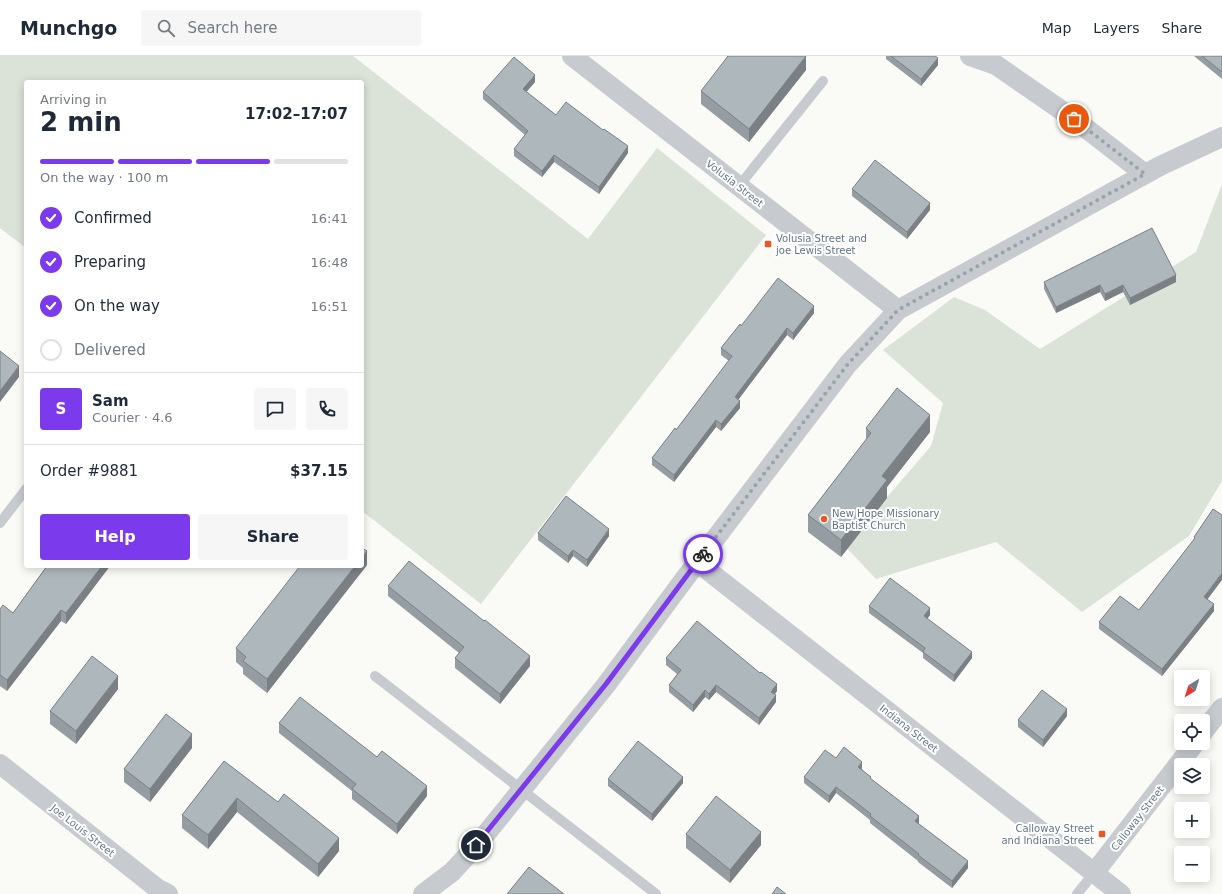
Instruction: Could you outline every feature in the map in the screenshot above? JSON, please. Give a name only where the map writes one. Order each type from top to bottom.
[{"type":"street","name":"Volusia Street","points":[[572,56],[898,310]]},
{"type":"street","points":[[970,56],[996,65],[1074,119],[1145,174]]},
{"type":"street","points":[[423,894],[457,866],[476,845],[606,684],[848,364],[898,310],[1145,174],[1222,137]]},
{"type":"street","name":"Indiana Street","points":[[697,562],[1121,894]]},
{"type":"street","points":[[1210,723],[1222,708]]},
{"type":"street","name":"Calloway Street","points":[[1094,873],[1190,750]]},
{"type":"street","name":"Joe Louis Street","points":[[0,764],[158,889],[168,894]]},
{"type":"lane","points":[[739,186],[823,81]]},
{"type":"lane","points":[[0,523],[24,492]]},
{"type":"lane","points":[[375,676],[656,894]]},
{"type":"lane","points":[[1077,894],[1094,873]]},
{"type":"shaded area","points":[[0,56],[353,56],[588,239],[657,148],[766,235],[481,604],[364,513],[364,80],[24,80],[24,246],[0,228]]},
{"type":"shaded area","points":[[1222,184],[1222,481],[1189,536],[1082,612],[996,542],[876,579],[845,546],[931,446],[943,403],[883,350],[954,297],[985,310],[1040,349],[1196,252]]},
{"type":"building","points":[[728,56],[806,56],[749,129],[701,91]]},
{"type":"building","points":[[891,56],[935,56],[938,58],[921,79]]},
{"type":"building","points":[[1202,56],[1222,56],[1222,72]]},
{"type":"building","points":[[514,57],[535,75],[523,89],[556,115],[566,102],[603,130],[604,129],[628,146],[599,187],[554,155],[542,171],[514,149],[528,131],[483,92]]},
{"type":"building","points":[[875,160],[930,203],[907,232],[852,189]]},
{"type":"building","points":[[1152,228],[1176,275],[1130,298],[1123,285],[1105,294],[1100,285],[1056,307],[1044,282]]},
{"type":"building","points":[[778,278],[814,306],[793,333],[787,328],[735,397],[740,401],[721,424],[716,420],[674,475],[652,458],[675,428],[676,430],[732,356],[721,348],[740,324],[741,326]]},
{"type":"building","points":[[0,351],[19,366],[0,391]]},
{"type":"building","points":[[897,388],[930,415],[882,476],[887,480],[841,540],[808,515],[871,433],[866,428]]},
{"type":"building","points":[[566,496],[609,529],[587,560],[573,550],[568,556],[538,533]]},
{"type":"building","points":[[1213,509],[1222,515],[1222,573],[1204,597],[1214,604],[1162,669],[1099,622],[1120,596],[1139,610],[1195,538],[1194,537]]},
{"type":"building","points":[[409,561],[530,656],[500,694],[455,658],[464,647],[388,586]]},
{"type":"building","points":[[46,568],[100,568],[66,613],[61,610],[7,680],[0,675],[0,609],[3,605],[13,613]]},
{"type":"building","points":[[298,568],[353,568],[267,679],[243,661],[246,657],[236,648]]},
{"type":"building","points":[[890,578],[930,608],[924,616],[972,652],[954,675],[923,652],[925,648],[869,606]]},
{"type":"building","points":[[697,621],[760,673],[761,672],[777,684],[771,692],[776,695],[759,718],[716,685],[709,694],[705,690],[693,705],[669,685],[681,670],[666,658]]},
{"type":"building","points":[[92,656],[118,676],[76,731],[50,711]]},
{"type":"building","points":[[1042,690],[1067,709],[1043,740],[1018,720]]},
{"type":"building","points":[[300,697],[377,757],[382,751],[427,786],[397,824],[352,789],[356,784],[279,723]]},
{"type":"building","points":[[166,714],[192,734],[150,789],[124,769]]},
{"type":"building","points":[[638,741],[683,777],[652,814],[608,779]]},
{"type":"building","points":[[844,747],[862,762],[858,767],[919,816],[915,821],[968,861],[952,881],[918,855],[919,854],[870,816],[871,814],[836,787],[829,796],[804,777],[825,750],[836,758]]},
{"type":"building","points":[[224,761],[278,802],[284,794],[339,838],[318,864],[237,798],[208,835],[182,815]]},
{"type":"building","points":[[716,796],[761,832],[730,870],[686,834]]},
{"type":"building","points":[[529,867],[564,894],[507,894]]},
{"type":"building","points":[[777,887],[786,894],[772,894]]},
{"type":"way so far","points":[[703,554],[848,364],[898,310],[1145,174],[1074,119]]},
{"type":"place","name":"Volusia Street and joe Lewis Street","points":[[768,244]]},
{"type":"place","name":"New Hope Missionary Baptist Church","points":[[824,519]]},
{"type":"place","name":"Calloway Street and Indiana Street","points":[[1102,834]]},
{"type":"route","points":[[476,845],[606,684],[703,554]]}]
